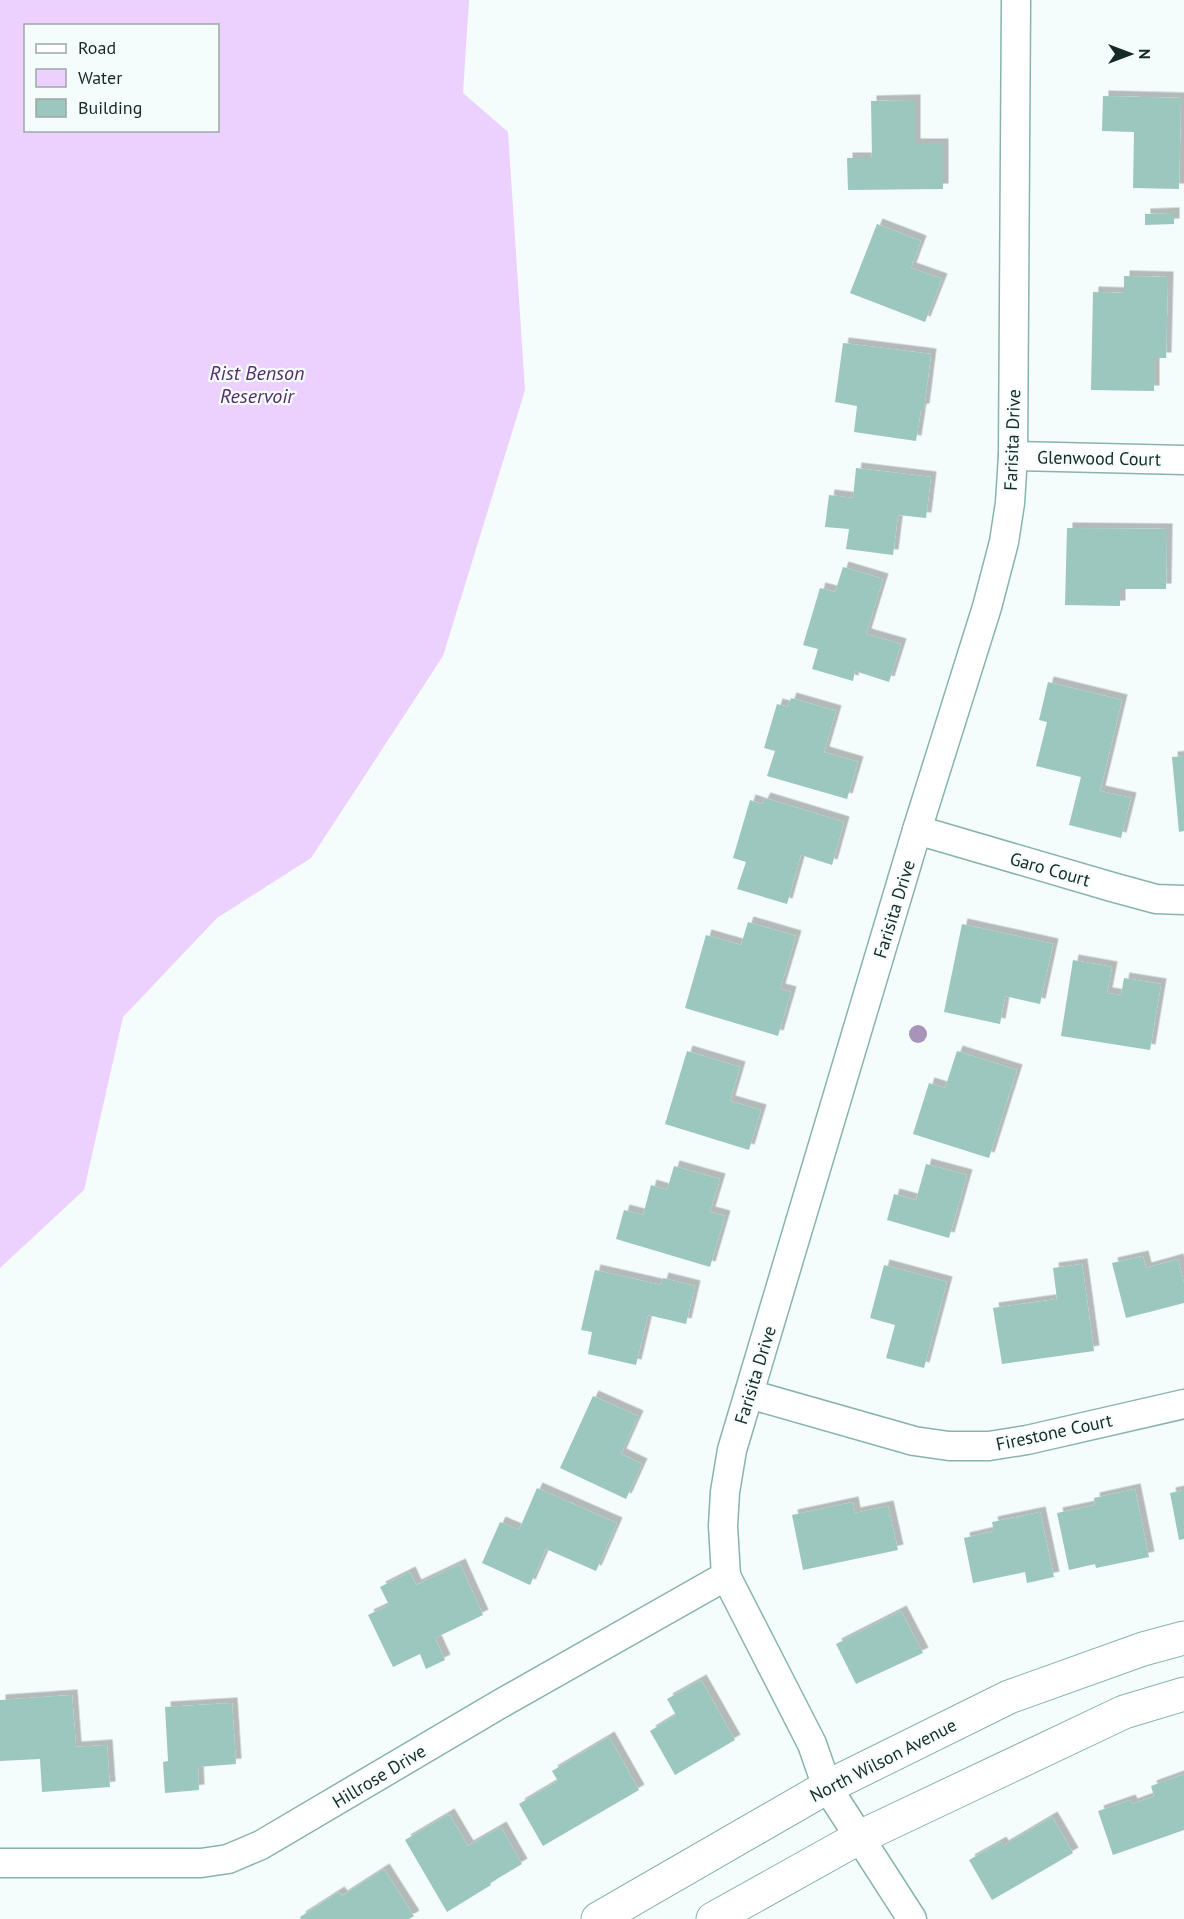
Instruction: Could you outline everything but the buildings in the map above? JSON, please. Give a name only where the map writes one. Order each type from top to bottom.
[{"type":"main road","name":"North Wilson Avenue","points":[[598,1919],[827,1787],[1009,1697],[1143,1649],[1184,1638]]},
{"type":"main road","points":[[713,1919],[860,1838],[1124,1712],[1184,1694]]},
{"type":"street","name":"Farisita Drive","points":[[860,1838],[827,1787],[812,1744],[726,1576],[723,1526],[725,1492],[732,1450],[917,830],[987,607],[1004,542],[1010,503],[1013,456],[1016,0]]},
{"type":"street","name":"Glenwood Court","points":[[1013,456],[1184,460]]},
{"type":"street","name":"Garo Court","points":[[917,830],[1112,888],[1156,899],[1184,900]]},
{"type":"street","name":"Firestone Court","points":[[749,1394],[914,1441],[949,1446],[989,1446],[1027,1440],[1184,1404]]},
{"type":"street","name":"Hillrose Drive","points":[[0,1863],[201,1863],[228,1859],[261,1845],[500,1704],[726,1576]]},
{"type":"street","points":[[860,1838],[912,1919]]},
{"type":"water","name":"Rist Benson Reservoir","points":[[0,0],[469,0],[463,93],[508,132],[525,390],[443,656],[311,858],[217,918],[123,1017],[84,1190],[0,1268]]}]
